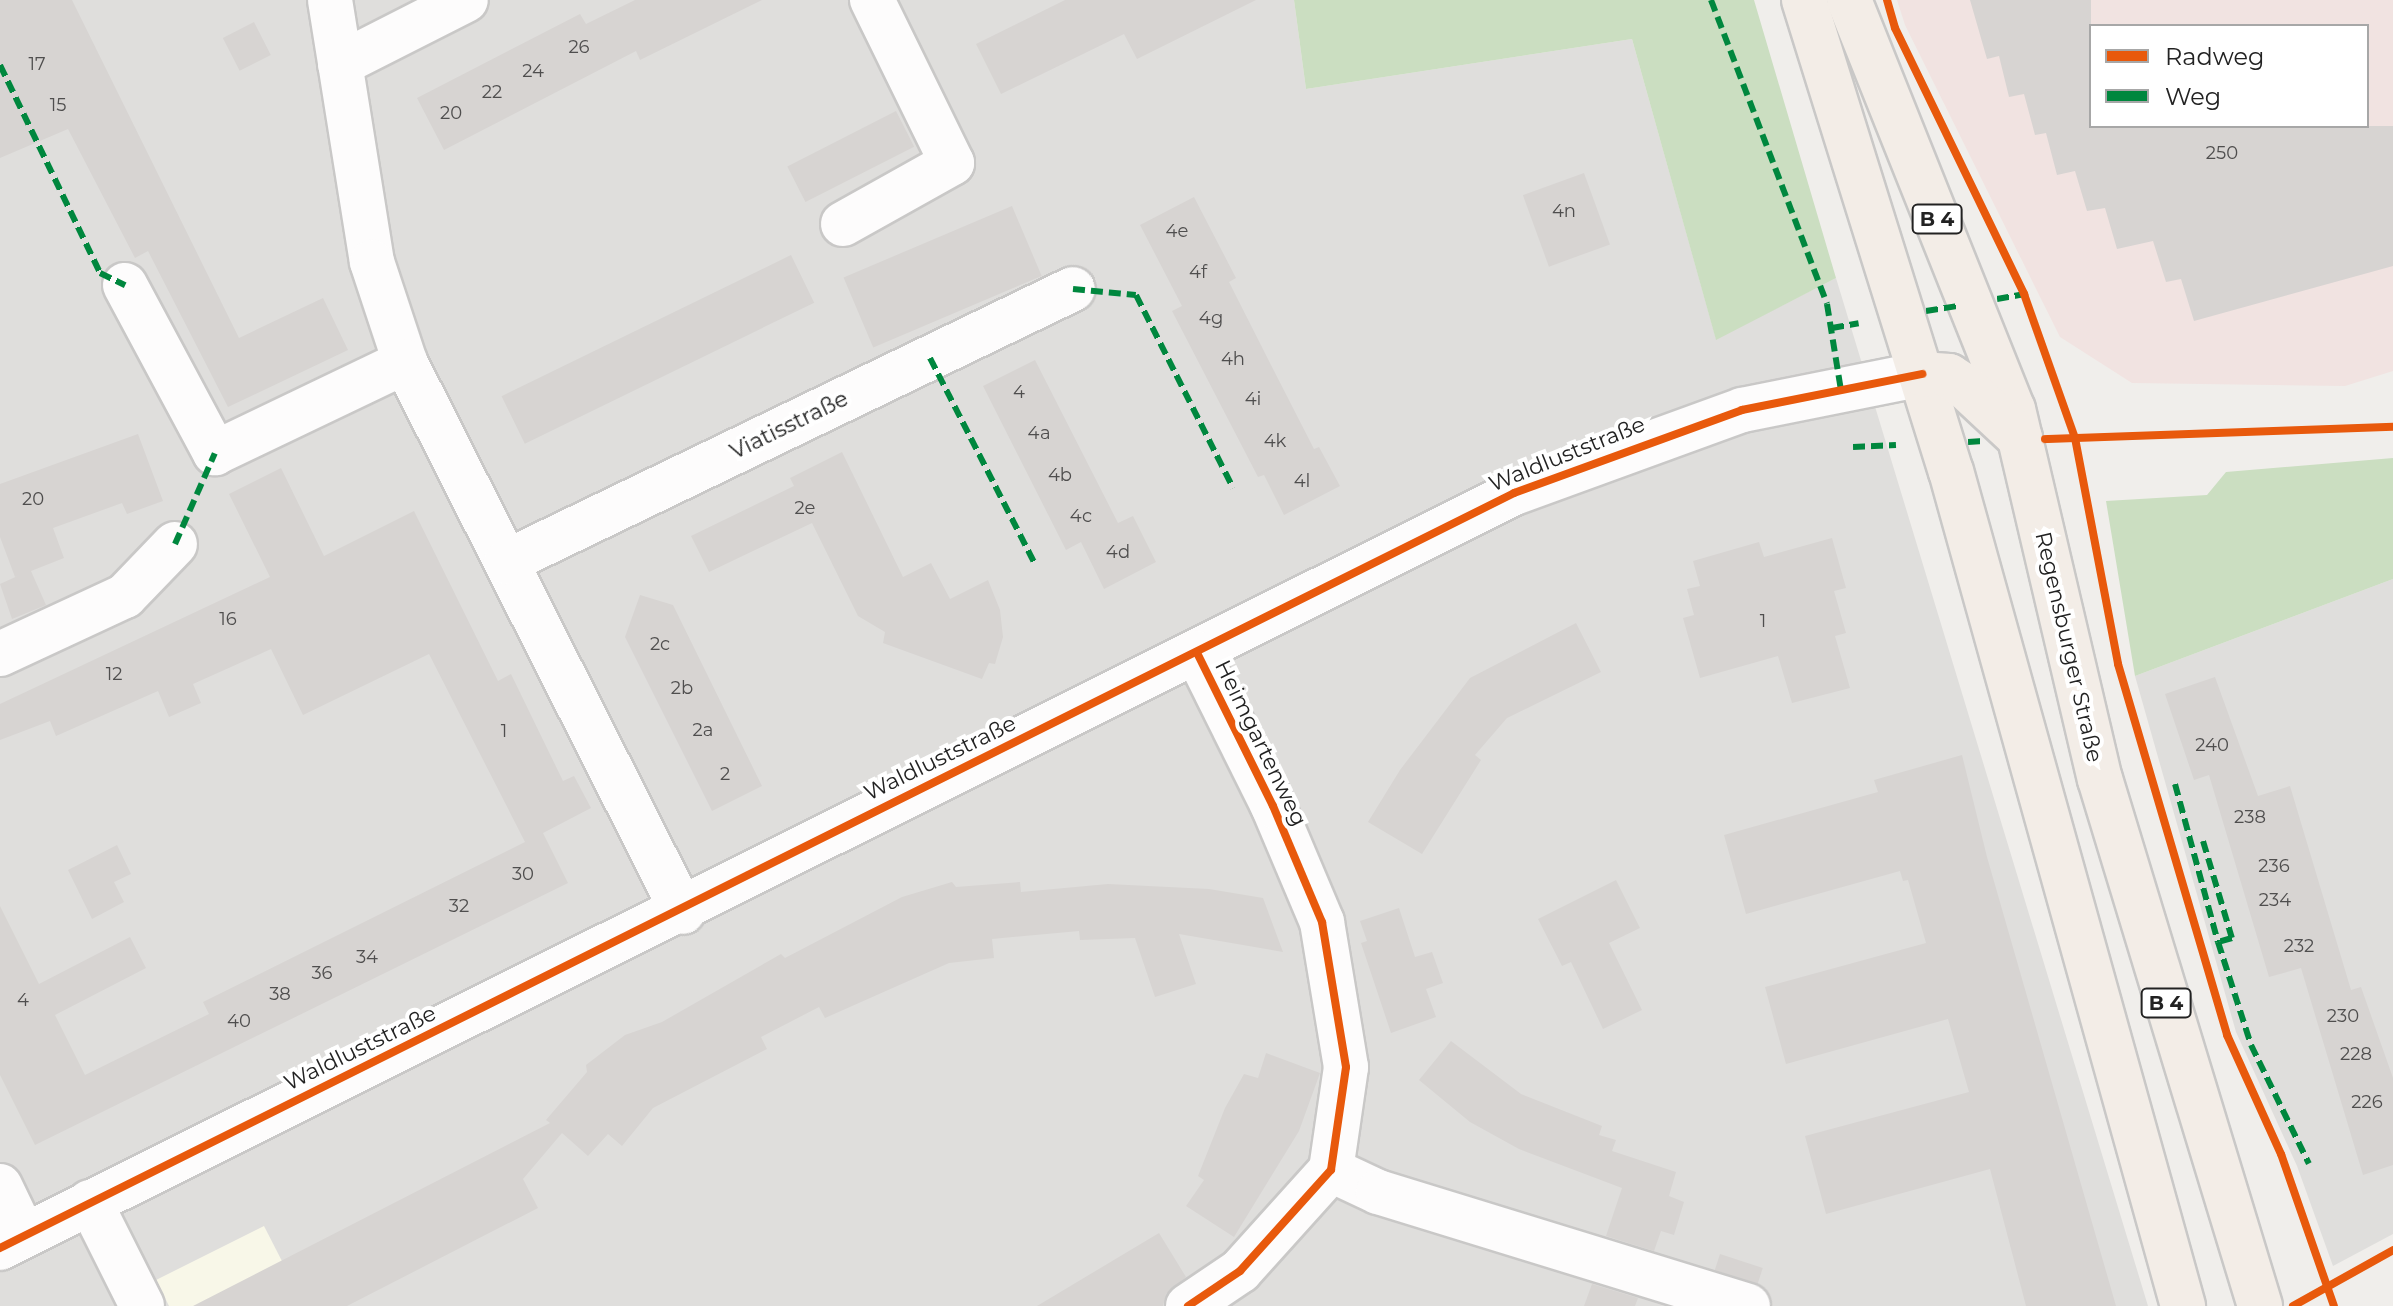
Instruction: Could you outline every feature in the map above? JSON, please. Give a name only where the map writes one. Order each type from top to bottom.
[{"type":"main road","name":"B 4","points":[[1804,0],[1922,374]]},
{"type":"main road","name":"Regensburger Straße","points":[[1849,0],[1987,332],[2023,440],[2100,779],[2260,1306]]},
{"type":"main road","points":[[2023,440],[1963,385],[1949,376],[1922,374],[2183,1306]]},
{"type":"street","points":[[330,0],[372,262],[405,362],[683,912]]},
{"type":"street","points":[[340,64],[466,0]]},
{"type":"street","points":[[843,224],[952,163],[872,0]]},
{"type":"street","points":[[125,285],[215,453],[405,362]]},
{"type":"street","name":"Viatisstraße","points":[[506,562],[1073,289]]},
{"type":"street","name":"Waldluststraße","points":[[12,1242],[683,912],[849,822],[1562,472],[1742,410],[1922,374]]},
{"type":"street","points":[[0,654],[125,596],[175,544]]},
{"type":"street","name":"Heimgartenweg","points":[[1197,653],[1273,806],[1322,922],[1346,1067],[1331,1170]]},
{"type":"street","points":[[1188,1306],[1240,1271],[1331,1170],[1378,1192],[1748,1306]]},
{"type":"street","points":[[0,1186],[12,1242]]},
{"type":"street","points":[[90,1202],[142,1306]]},
{"type":"shaded area","points":[[0,0],[1294,0],[1306,89],[1632,39],[1716,339],[1836,278],[2148,1306],[0,1306]]},
{"type":"shaded area","points":[[1897,0],[2393,0],[2393,371],[2345,386],[2132,383],[2060,337],[1905,25]]},
{"type":"shaded area","points":[[2393,579],[2393,1234],[2333,1266],[2297,1166],[2236,1032],[2135,676]]},
{"type":"shaded area","points":[[264,1226],[305,1306],[169,1306],[156,1280]]},
{"type":"green space","points":[[1294,0],[1754,0],[1836,278],[1716,340],[1632,39],[1306,89]]},
{"type":"green space","points":[[2393,458],[2393,579],[2135,676],[2106,501],[2207,495],[2226,472]]},
{"type":"building","points":[[0,0],[72,0],[239,338],[323,298],[348,350],[228,407],[148,251],[135,258],[68,129],[0,158]]},
{"type":"building","points":[[635,0],[762,0],[640,60],[636,51],[444,150],[417,98],[580,14],[586,24]]},
{"type":"building","points":[[1065,0],[1256,0],[1137,59],[1124,34],[1001,94],[976,44]]},
{"type":"building","points":[[1970,0],[2091,0],[2089,128],[2393,126],[2393,266],[2194,321],[2181,279],[2166,282],[2153,241],[2117,249],[2105,208],[2087,211],[2075,171],[2057,175],[2046,133],[2035,135],[2024,94],[2009,97],[1999,56],[1987,59]]},
{"type":"building","points":[[254,22],[271,55],[240,71],[223,38]]},
{"type":"building","points":[[896,111],[914,147],[805,202],[787,166]]},
{"type":"building","points":[[1584,173],[1610,244],[1549,267],[1523,195]]},
{"type":"building","points":[[1194,197],[1236,278],[1229,282],[1314,449],[1319,447],[1340,486],[1284,515],[1264,475],[1258,477],[1172,311],[1182,306],[1140,225]]},
{"type":"building","points":[[1012,206],[1042,276],[873,347],[844,278]]},
{"type":"building","points":[[791,255],[814,303],[525,444],[502,396]]},
{"type":"building","points":[[1035,360],[1118,523],[1133,516],[1156,562],[1104,589],[1081,542],[1066,550],[983,386]]},
{"type":"building","points":[[138,434],[163,501],[127,514],[122,503],[53,528],[64,558],[31,571],[46,605],[12,619],[0,584],[22,574],[15,577],[0,537],[0,484]]},
{"type":"building","points":[[842,452],[903,577],[931,563],[950,599],[988,580],[1000,610],[1003,637],[995,664],[989,663],[982,679],[883,643],[885,632],[858,616],[812,523],[709,572],[691,536],[794,486],[790,478]]},
{"type":"building","points":[[281,468],[324,556],[414,511],[498,681],[511,674],[563,781],[574,776],[591,808],[543,833],[568,883],[35,1145],[0,1075],[0,906],[39,984],[130,937],[146,968],[55,1015],[85,1075],[209,1014],[203,1002],[525,842],[429,654],[303,715],[271,649],[193,684],[201,703],[169,717],[158,691],[56,736],[50,721],[0,740],[0,704],[270,577],[229,494]]},
{"type":"building","points":[[1832,538],[1846,588],[1834,591],[1846,633],[1835,636],[1850,688],[1792,703],[1778,656],[1700,678],[1683,618],[1694,615],[1687,589],[1700,586],[1693,561],[1759,542],[1764,557]]},
{"type":"building","points":[[640,595],[673,605],[762,786],[712,811],[625,637]]},
{"type":"building","points":[[1576,623],[1601,672],[1507,718],[1475,755],[1481,760],[1422,854],[1368,822],[1400,770],[1470,678]]},
{"type":"building","points":[[2215,677],[2258,796],[2290,786],[2351,990],[2361,987],[2393,1078],[2393,1165],[2363,1175],[2301,968],[2269,977],[2209,775],[2194,780],[2165,694]]},
{"type":"building","points":[[1962,755],[1987,857],[2116,1306],[2026,1306],[1990,1169],[1826,1214],[1805,1136],[1969,1092],[1948,1019],[1786,1064],[1765,987],[1926,943],[1908,880],[1903,881],[1900,871],[1746,914],[1724,835],[1878,792],[1874,780]]},
{"type":"building","points":[[117,845],[131,874],[114,882],[124,902],[92,919],[68,870]]},
{"type":"building","points":[[1616,880],[1640,928],[1609,943],[1642,1010],[1603,1029],[1571,962],[1562,966],[1538,919]]},
{"type":"building","points":[[952,882],[956,887],[1020,882],[1021,892],[1108,884],[1209,889],[1263,898],[1283,952],[1179,934],[1196,984],[1155,997],[1135,938],[1080,940],[1079,931],[992,939],[994,958],[949,963],[825,1018],[819,1007],[761,1037],[767,1049],[653,1108],[622,1146],[608,1134],[588,1156],[562,1133],[523,1179],[538,1208],[347,1306],[193,1306],[550,1123],[546,1120],[587,1072],[586,1065],[625,1035],[662,1022],[781,954],[785,958],[902,897]]},
{"type":"building","points":[[1399,908],[1415,957],[1432,952],[1443,983],[1426,989],[1436,1017],[1391,1033],[1361,943],[1367,941],[1360,921]]},
{"type":"building","points":[[1451,1041],[1521,1094],[1602,1126],[1599,1135],[1616,1140],[1612,1151],[1676,1172],[1669,1196],[1684,1202],[1674,1235],[1661,1231],[1654,1251],[1606,1236],[1622,1188],[1519,1149],[1470,1122],[1419,1080]]},
{"type":"building","points":[[1266,1053],[1320,1073],[1299,1131],[1234,1237],[1186,1206],[1204,1180],[1198,1176],[1225,1108],[1244,1074],[1258,1078]]},
{"type":"building","points":[[1159,1233],[1186,1277],[1166,1294],[1163,1306],[1037,1306]]},
{"type":"building","points":[[1720,1254],[1763,1268],[1758,1284],[1715,1270]]},
{"type":"building","points":[[1592,1284],[1638,1298],[1635,1306],[1584,1306]]},
{"type":"marked path","points":[[1711,0],[1827,304],[1841,390]]},
{"type":"marked path","points":[[0,65],[100,273],[125,285]]},
{"type":"marked path","points":[[1073,289],[1136,295],[1233,488]]},
{"type":"marked path","points":[[1997,299],[2024,294]]},
{"type":"marked path","points":[[1926,311],[1957,306]]},
{"type":"marked path","points":[[1832,328],[1859,323]]},
{"type":"marked path","points":[[930,358],[1036,566]]},
{"type":"marked path","points":[[1968,442],[1983,441]]},
{"type":"marked path","points":[[1853,447],[1896,445]]},
{"type":"marked path","points":[[175,544],[215,453]]},
{"type":"marked path","points":[[2175,784],[2218,942]]},
{"type":"marked path","points":[[2203,841],[2232,938],[2218,942],[2251,1045],[2309,1164]]},
{"type":"cycle path","points":[[1887,0],[1895,28],[2024,294],[2075,438],[2118,664],[2227,1035],[2281,1154],[2334,1306]]},
{"type":"cycle path","points":[[0,1248],[1514,493],[1742,410],[1922,374]]},
{"type":"cycle path","points":[[2045,439],[2393,427]]},
{"type":"cycle path","points":[[1188,1306],[1240,1271],[1331,1170],[1346,1067],[1322,922],[1273,806],[1197,653]]},
{"type":"cycle path","points":[[2293,1306],[2393,1250]]}]
